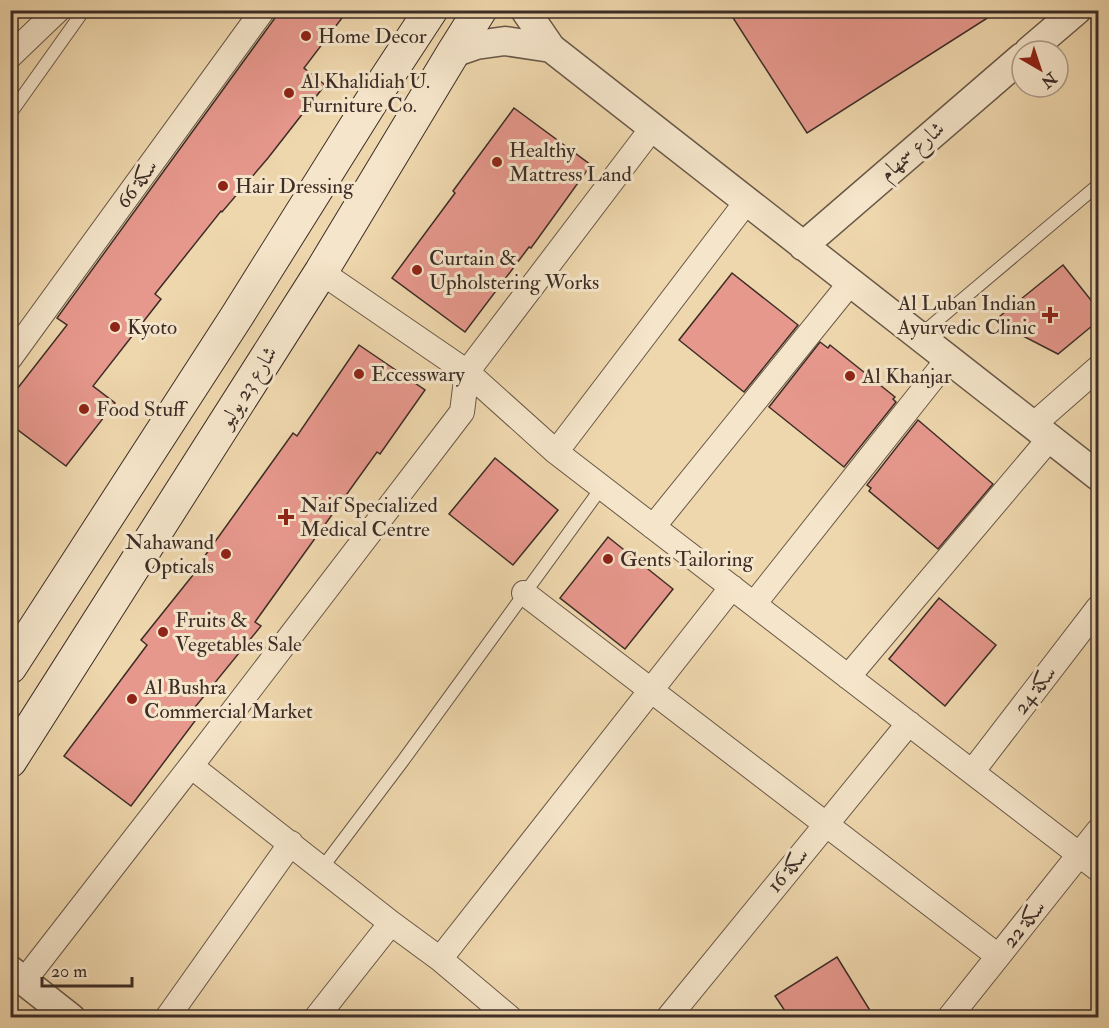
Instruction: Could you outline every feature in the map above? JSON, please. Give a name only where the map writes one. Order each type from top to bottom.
[{"type":"main road","points":[[10,667],[431,10]]},
{"type":"main road","name":"شارع 23 يوليو","points":[[10,760],[321,272],[480,10]]},
{"type":"street","points":[[10,56],[58,10]]},
{"type":"street","name":"سكة 66","points":[[10,358],[263,10]]},
{"type":"street","points":[[525,10],[551,48],[1098,476]]},
{"type":"street","points":[[1043,39],[1077,10]]},
{"type":"street","points":[[453,53],[476,45],[505,41],[551,48]]},
{"type":"street","name":"شارع سمهام","points":[[803,246],[1010,67]]},
{"type":"street","points":[[71,1017],[17,976],[191,766],[462,412],[467,372],[652,128]]},
{"type":"street","points":[[556,452],[747,201]]},
{"type":"street","points":[[321,272],[467,372],[556,452],[1098,869]]},
{"type":"street","points":[[653,527],[851,282]]},
{"type":"street","points":[[753,604],[948,359]]},
{"type":"street","points":[[848,677],[1041,431],[1098,368]]},
{"type":"street","points":[[440,959],[732,587]]},
{"type":"street","points":[[524,593],[998,956]]},
{"type":"street","name":"سكة 24","points":[[972,772],[1098,608]]},
{"type":"street","name":"سكة 16","points":[[668,1017],[909,723]]},
{"type":"street","points":[[191,766],[440,959],[484,1009],[510,1017]]},
{"type":"street","name":"سكة 22","points":[[949,1017],[1098,831]]},
{"type":"street","points":[[167,1017],[291,843]]},
{"type":"street","points":[[316,1017],[391,923]]},
{"type":"lane","points":[[10,114],[84,10]]},
{"type":"lane","points":[[919,336],[1098,185]]},
{"type":"lane","points":[[322,868],[602,487]]},
{"type":"building","points":[[277,10],[348,10],[304,68],[325,85],[268,158],[221,211],[155,294],[161,299],[93,386],[115,403],[66,466],[10,424],[10,398],[67,325],[57,318],[275,18]]},
{"type":"building","points":[[728,10],[1000,10],[807,133]]},
{"type":"building","points":[[514,108],[591,165],[531,248],[529,247],[465,332],[392,278]]},
{"type":"building","name":"Al Luban Indian Ayurvedic Clinic","points":[[1063,265],[1098,309],[1098,321],[1058,354],[994,321]]},
{"type":"building","points":[[732,273],[798,325],[744,392],[679,340]]},
{"type":"building","points":[[820,342],[828,348],[830,345],[895,397],[893,399],[896,402],[844,467],[769,407]]},
{"type":"building","points":[[359,345],[425,390],[380,454],[377,452],[255,622],[261,626],[191,712],[198,717],[131,806],[64,756],[147,645],[141,640],[201,565],[199,564],[293,433],[297,436]]},
{"type":"building","points":[[918,420],[993,484],[938,549],[869,491],[871,488],[867,485]]},
{"type":"building","points":[[495,458],[558,510],[513,565],[449,514]]},
{"type":"building","points":[[608,537],[673,589],[625,649],[560,598]]},
{"type":"building","points":[[939,598],[996,645],[945,706],[889,659]]},
{"type":"building","points":[[837,957],[874,1017],[789,1017],[775,996]]},
{"type":"place","name":"Home Decor","points":[[306,36]]},
{"type":"place","name":"Al Khalidiah U. Furniture Co.","points":[[289,93]]},
{"type":"place","name":"Healthy Mattress Land","points":[[497,162]]},
{"type":"place","name":"Hair Dressing","points":[[223,186]]},
{"type":"place","name":"Curtain & Upholstering Works","points":[[417,270]]},
{"type":"place","name":"Al Luban Indian Ayurvedic Clinic","points":[[1050,315]]},
{"type":"place","name":"Kyoto","points":[[115,327]]},
{"type":"place","name":"Eccesswary","points":[[359,374]]},
{"type":"place","name":"Al Khanjar","points":[[850,376]]},
{"type":"place","name":"Food Stuff","points":[[84,409]]},
{"type":"place","name":"Naif Specialized Medical Centre","points":[[286,517]]},
{"type":"place","name":"Nahawand Opticals","points":[[226,554]]},
{"type":"place","name":"Gents Tailoring","points":[[608,559]]},
{"type":"place","name":"Fruits & Vegetables Sale","points":[[163,632]]},
{"type":"place","name":"Al Bushra Commercial Market","points":[[132,699]]}]
